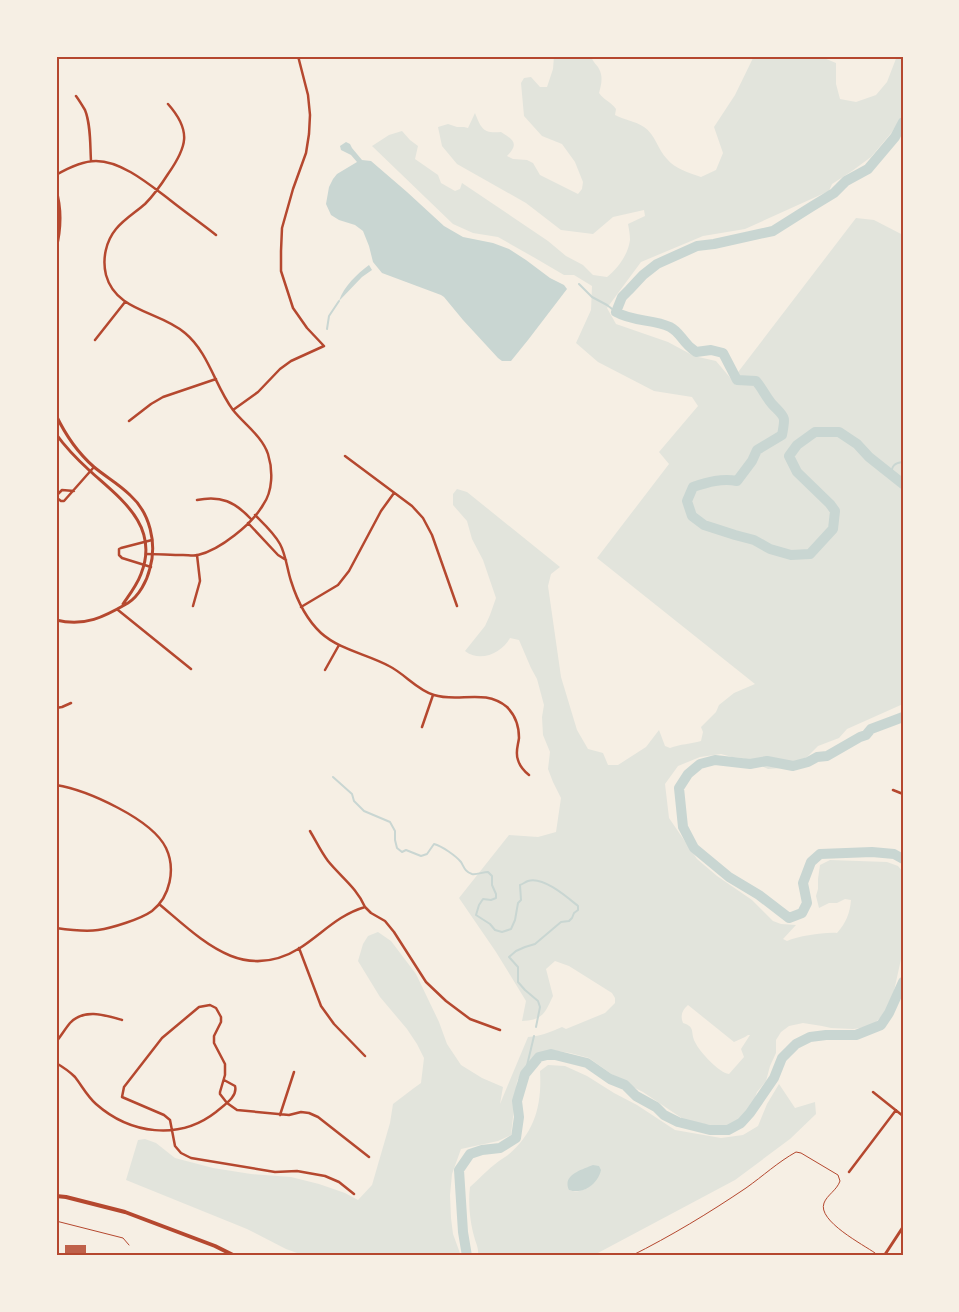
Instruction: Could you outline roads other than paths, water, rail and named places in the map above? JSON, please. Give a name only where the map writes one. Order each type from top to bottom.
[{"type":"main road","points":[[56,1196],[125,1212],[216,1246],[235,1256]]},
{"type":"street","points":[[234,410],[258,392],[280,369],[291,361],[324,346],[307,328],[293,308],[281,271],[282,228],[306,153],[309,134],[310,114],[308,95],[298,56]]},
{"type":"street","points":[[76,96],[84,108],[89,128],[91,161]]},
{"type":"street","points":[[146,554],[197,555],[223,544],[248,523],[264,504],[270,486],[272,470],[268,453],[224,395],[195,343],[185,332],[124,302],[119,298],[106,275],[104,258],[109,240],[117,228],[157,190],[179,158],[184,146],[182,124],[168,104]]},
{"type":"street","points":[[56,175],[68,168],[91,161],[113,164],[124,168],[157,190],[216,235]]},
{"type":"street","points":[[56,190],[60,215],[60,234],[56,248]]},
{"type":"street","points":[[95,340],[124,302]]},
{"type":"street","points":[[129,421],[163,397],[216,379]]},
{"type":"street","points":[[56,620],[86,622],[118,610],[132,600],[144,585],[154,554],[150,527],[140,506],[132,496],[94,467],[81,454],[57,418]]},
{"type":"street","points":[[56,434],[65,446],[131,510],[144,534],[146,554],[144,565],[138,583],[122,607]]},
{"type":"street","points":[[345,456],[412,506],[423,518],[432,535],[457,606]]},
{"type":"street","points":[[74,490],[62,490],[57,495],[57,498],[64,501],[74,490],[90,471],[94,467]]},
{"type":"street","points":[[301,606],[338,585],[349,571],[381,511],[394,492]]},
{"type":"street","points":[[197,500],[209,498],[224,500],[235,506],[251,520]]},
{"type":"street","points":[[255,515],[281,546],[291,582],[301,606],[310,621],[322,633],[339,645],[391,667],[433,695],[450,698],[487,697],[496,700],[514,716],[519,737],[516,751],[518,760],[521,768],[529,775]]},
{"type":"street","points":[[248,523],[278,555],[286,560]]},
{"type":"street","points":[[151,567],[122,558],[118,552],[121,548],[152,540]]},
{"type":"street","points":[[193,606],[200,581],[197,555]]},
{"type":"street","points":[[118,610],[191,669]]},
{"type":"street","points":[[325,670],[339,645]]},
{"type":"street","points":[[422,728],[433,695]]},
{"type":"street","points":[[56,708],[71,703]]},
{"type":"street","points":[[56,785],[102,799],[145,826],[166,847],[171,875],[169,886],[159,904],[146,914],[116,926],[97,930],[56,928]]},
{"type":"street","points":[[893,790],[903,794]]},
{"type":"street","points":[[310,831],[327,860],[356,890],[365,907],[385,921],[394,932],[426,982],[446,1001],[470,1018],[500,1030]]},
{"type":"street","points":[[159,904],[206,943],[226,954],[257,962],[268,960],[299,948],[335,921],[355,910],[365,907]]},
{"type":"street","points":[[299,948],[321,1006],[334,1024],[365,1056]]},
{"type":"street","points":[[354,1194],[339,1182],[325,1176],[297,1171],[275,1172],[191,1158],[181,1154],[175,1146],[170,1120],[164,1115],[122,1097],[124,1087],[162,1038],[199,1007],[210,1005],[216,1008],[221,1017],[221,1022],[214,1036],[214,1044],[225,1064],[226,1070],[220,1094],[227,1103],[237,1110],[289,1115],[301,1112],[309,1113],[318,1117],[369,1156]]},
{"type":"street","points":[[56,1042],[71,1022],[78,1017],[89,1014],[102,1014],[122,1020]]},
{"type":"street","points":[[56,1063],[70,1072],[95,1103],[128,1124],[147,1130],[159,1131],[185,1128],[200,1122],[227,1103],[235,1093],[235,1086],[224,1080]]},
{"type":"street","points":[[280,1114],[294,1072]]},
{"type":"street","points":[[873,1092],[903,1116]]},
{"type":"street","points":[[849,1172],[896,1110]]},
{"type":"street","points":[[884,1256],[903,1227]]},
{"type":"lane","points":[[56,1221],[123,1238],[128,1245]]},
{"type":"waterway","points":[[903,122],[895,137],[868,169],[846,181],[834,193],[773,231],[697,246],[657,264],[643,275],[622,297],[616,312],[670,327],[696,352],[711,350],[723,353],[737,380],[756,381],[783,417],[782,435],[757,450],[752,461],[737,481],[715,481],[693,487],[687,501],[692,516],[704,525],[754,540],[770,549],[791,555],[810,554],[833,529],[835,511],[797,472],[789,456],[797,445],[815,432],[839,432],[857,444],[869,457],[903,484]]},
{"type":"waterway","points":[[579,284],[592,297],[616,312]]},
{"type":"waterway","points":[[327,329],[329,316],[339,301]]},
{"type":"waterway","points":[[891,474],[894,465],[903,462]]},
{"type":"waterway","points":[[903,717],[871,729],[866,735],[827,756],[817,757],[808,762],[793,766],[767,761],[750,764],[715,760],[700,764],[688,774],[679,788],[683,827],[694,848],[729,877],[759,895],[789,918],[802,913],[807,903],[803,883],[811,862],[820,854],[872,852],[894,854],[903,859]]},
{"type":"waterway","points":[[333,777],[352,794],[354,801],[364,811],[390,822],[395,831],[397,848],[402,852],[406,850],[421,856],[427,854],[434,844],[456,857],[466,871],[472,874],[488,872],[492,876],[492,885],[496,898],[491,900],[483,899],[476,915],[490,924],[495,930],[502,932],[511,929],[515,920],[518,903],[521,900],[520,885],[528,881],[534,880],[548,884],[578,906],[578,910],[569,921],[561,922],[535,944],[516,951],[509,957],[518,967],[518,982],[538,1001],[540,1007],[536,1027]]},
{"type":"waterway","points":[[467,1256],[463,1232],[459,1170],[470,1154],[482,1150],[500,1148],[516,1138],[519,1117],[517,1101],[525,1074],[539,1057],[551,1054],[587,1063],[610,1079],[625,1085],[636,1096],[678,1122],[710,1130],[728,1130],[741,1123],[750,1113],[774,1078],[782,1058],[796,1044],[810,1037],[856,1035],[881,1025],[889,1013],[903,982]]},
{"type":"waterway","points":[[525,1074],[534,1036]]}]
